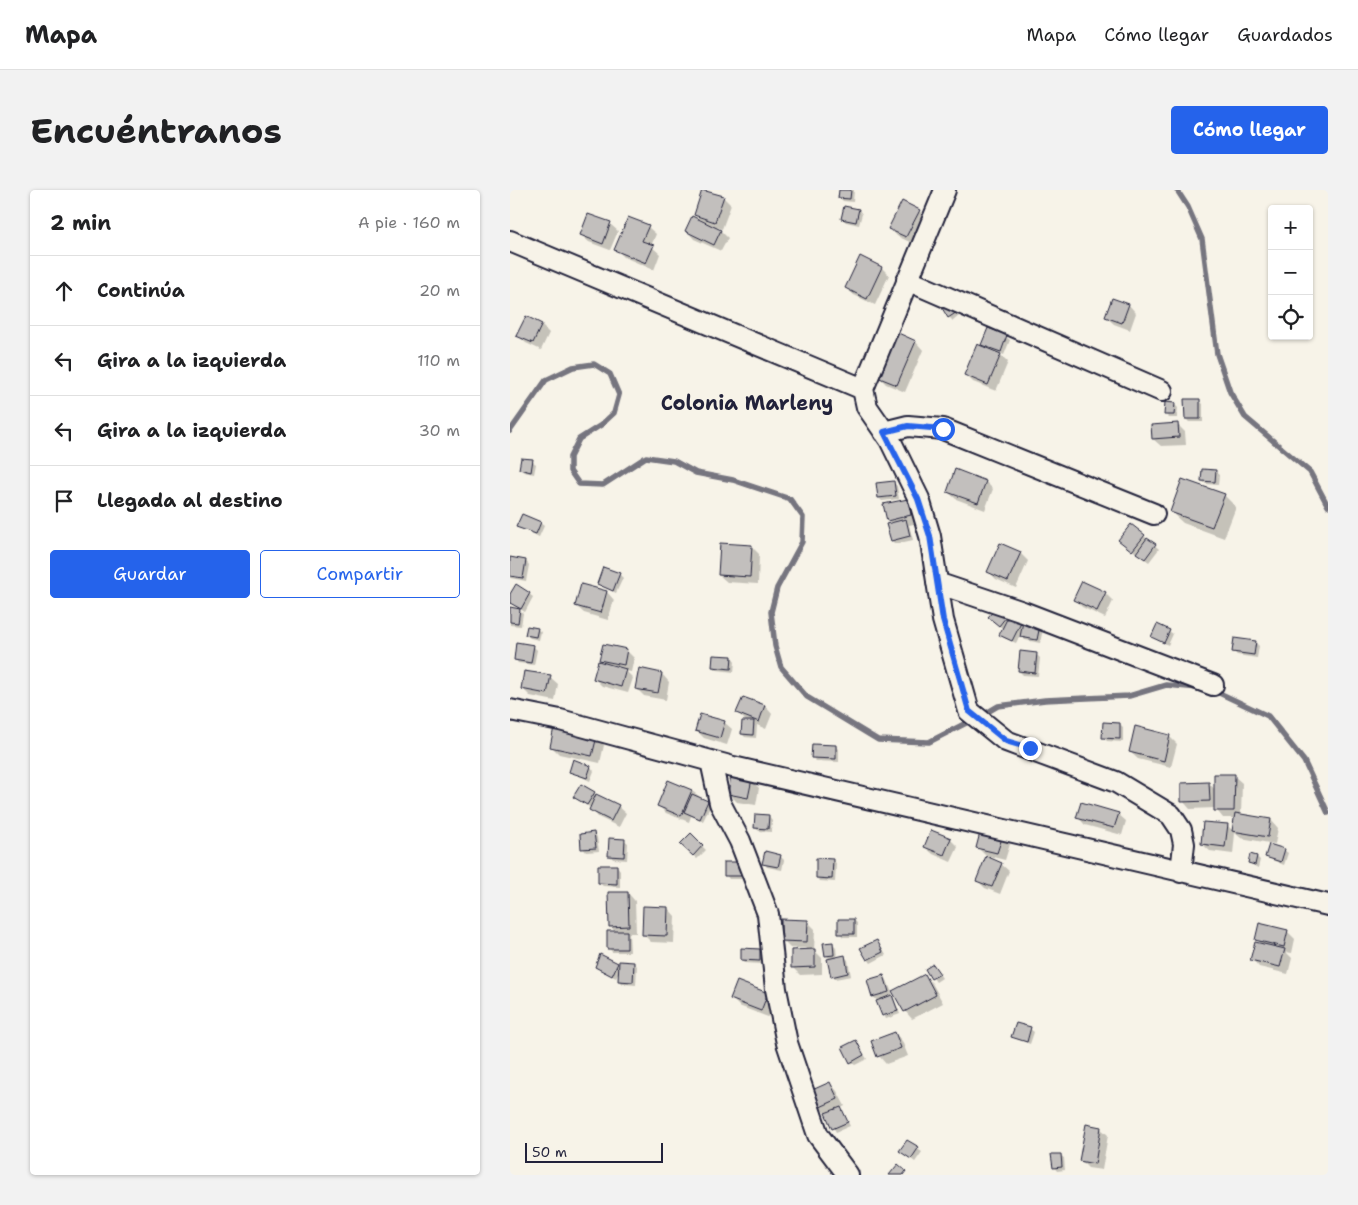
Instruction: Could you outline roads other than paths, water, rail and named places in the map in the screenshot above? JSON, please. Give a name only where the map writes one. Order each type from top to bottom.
[{"type":"street","points":[[945,190],[863,389],[867,407],[884,432],[918,499],[930,536],[943,620],[969,711],[1006,741],[1116,782],[1171,815],[1181,830],[1184,844],[1181,872]]},
{"type":"street","points":[[510,241],[863,389]]},
{"type":"street","points":[[907,280],[1162,391]]},
{"type":"street","points":[[884,432],[908,426],[943,429],[1154,514]]},
{"type":"street","points":[[937,583],[1023,612],[1213,684]]},
{"type":"street","points":[[510,710],[560,720],[711,761],[1328,905]]},
{"type":"street","points":[[711,761],[720,803],[740,841],[768,914],[776,989],[787,1043],[818,1135],[848,1175]]},
{"type":"waterway","points":[[1177,190],[1188,207],[1202,239],[1217,354],[1230,392],[1245,417],[1310,472],[1328,506]]},
{"type":"waterway","points":[[510,431],[546,380],[573,367],[594,364],[610,374],[619,395],[614,413],[601,425],[579,439],[570,457],[570,471],[579,484],[603,485],[646,457],[674,461],[696,473],[733,480],[790,499],[803,517],[802,542],[777,588],[771,612],[775,646],[781,667],[807,697],[878,740],[929,742],[972,720]]},
{"type":"waterway","points":[[981,716],[998,706],[1045,700],[1129,696],[1166,685],[1199,688]]},
{"type":"waterway","points":[[1213,690],[1268,716],[1304,761],[1328,813]]},
{"type":"district","name":"Colonia Marleny","points":[[747,403]]}]
